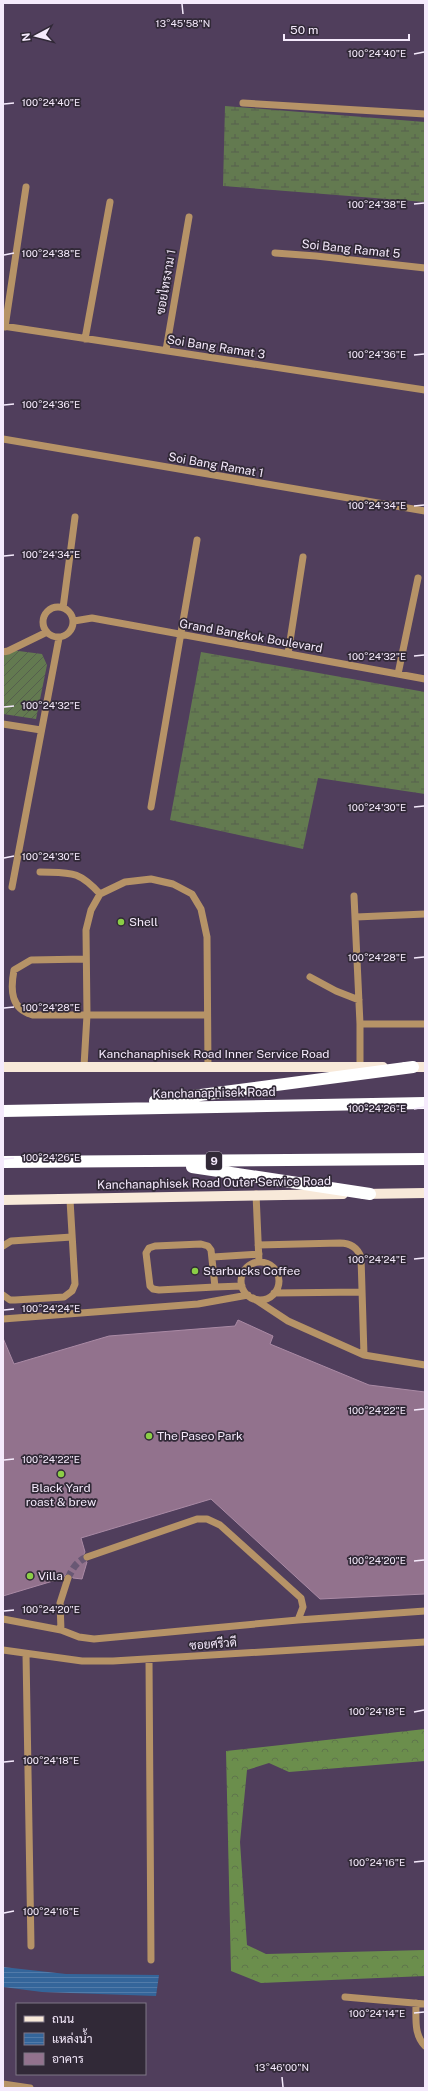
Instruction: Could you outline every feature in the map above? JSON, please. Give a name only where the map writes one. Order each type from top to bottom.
[{"type":"highway","points":[[96,1109],[413,1067]]},
{"type":"highway","name":"Kanchanaphisek Road","points":[[3,1111],[425,1103]]},
{"type":"highway","name":"9","points":[[3,1162],[425,1159]]},
{"type":"highway","points":[[153,1161],[370,1194]]},
{"type":"main road","name":"Kanchanaphisek Road Inner Service Road","points":[[3,1067],[425,1067]]},
{"type":"main road","name":"Kanchanaphisek Road Outer Service Road","points":[[3,1200],[70,1200],[256,1194],[425,1193]]},
{"type":"street","points":[[243,103],[425,114]]},
{"type":"street","points":[[4,326],[26,187]]},
{"type":"street","points":[[85,339],[110,202]]},
{"type":"street","name":"ซอยไทรงาม 1","points":[[166,350],[188,217]]},
{"type":"street","name":"Soi Bang Ramat 5","points":[[275,253],[425,268]]},
{"type":"street","name":"Soi Bang Ramat 3","points":[[4,326],[425,390]]},
{"type":"street","name":"Soi Bang Ramat 1","points":[[3,439],[425,511]]},
{"type":"street","points":[[63,608],[75,517]]},
{"type":"street","points":[[151,807],[197,540]]},
{"type":"street","points":[[288,654],[303,557]]},
{"type":"street","points":[[398,674],[418,578]]},
{"type":"street","points":[[55,608],[63,608],[69,612],[74,621],[71,631],[64,637],[59,638],[47,632],[43,623],[46,613],[55,608]]},
{"type":"street","name":"Grand Bangkok Boulevard","points":[[74,621],[92,618],[425,679]]},
{"type":"street","points":[[3,652],[47,632]]},
{"type":"street","points":[[12,887],[59,638]]},
{"type":"street","points":[[3,724],[41,730]]},
{"type":"street","points":[[40,872],[78,874],[86,879],[100,894]]},
{"type":"street","points":[[84,1066],[87,1015],[86,930],[91,910],[100,894],[125,882],[151,879],[173,884],[192,894],[201,909],[207,937],[208,1068]]},
{"type":"street","points":[[354,896],[360,1024],[360,1067]]},
{"type":"street","points":[[356,917],[425,914]]},
{"type":"street","points":[[86,959],[31,960],[14,970],[12,979],[14,998],[17,1007],[24,1013],[34,1016],[207,1015]]},
{"type":"street","points":[[310,977],[336,991],[359,1000]]},
{"type":"street","points":[[360,1024],[425,1024]]},
{"type":"street","points":[[256,1194],[259,1258]]},
{"type":"street","points":[[3,1295],[10,1300],[15,1300],[62,1297],[70,1293],[75,1284],[70,1200]]},
{"type":"street","points":[[3,1246],[11,1242],[72,1238]]},
{"type":"street","points":[[258,1245],[340,1243],[353,1246],[361,1257],[364,1355]]},
{"type":"street","points":[[215,1287],[213,1257],[211,1250],[205,1244],[154,1246],[149,1248],[146,1253],[150,1286],[152,1289],[215,1287],[242,1286]]},
{"type":"street","points":[[3,1319],[198,1304],[250,1297],[266,1299],[274,1293],[279,1285],[277,1272],[269,1264],[259,1258],[213,1257]]},
{"type":"street","points":[[259,1258],[246,1267],[241,1278],[242,1286],[250,1297],[288,1321],[364,1355],[425,1365]]},
{"type":"street","points":[[274,1293],[362,1292]]},
{"type":"street","points":[[87,1557],[198,1520],[207,1519],[220,1525],[301,1598],[303,1607],[298,1620]]},
{"type":"street","points":[[61,1630],[60,1603],[68,1578]]},
{"type":"street","points":[[3,1619],[61,1630],[79,1637],[94,1639],[298,1620],[425,1611]]},
{"type":"street","name":"ซอยศรีวดี","points":[[3,1650],[82,1661],[149,1659],[425,1642]]},
{"type":"street","points":[[26,1654],[31,1946]]},
{"type":"street","points":[[149,1659],[151,1960]]},
{"type":"street","points":[[345,1997],[425,2004]]},
{"type":"street","points":[[416,2003],[417,2033],[419,2040],[425,2046]]},
{"type":"street","points":[[3,2084],[30,2088]]},
{"type":"green space","points":[[225,106],[425,122],[425,202],[223,186]]},
{"type":"green space","points":[[3,649],[42,654],[47,665],[36,719],[3,714]]},
{"type":"green space","points":[[201,652],[425,692],[425,794],[318,778],[303,849],[170,820]]},
{"type":"green space","points":[[425,1729],[425,1761],[289,1772],[269,1763],[247,1770],[240,1842],[247,1945],[266,1954],[425,1950],[425,1976],[261,1983],[231,1971],[226,1751]]},
{"type":"water","points":[[3,1967],[66,1974],[159,1975],[156,1996],[42,1992],[3,1987]]},
{"type":"building","points":[[238,1320],[273,1336],[270,1344],[369,1385],[425,1392],[425,1594],[320,1599],[211,1499],[81,1538],[85,1552],[82,1558],[87,1562],[82,1579],[73,1578],[71,1574],[67,1573],[63,1578],[3,1596],[3,1338],[14,1364],[109,1336],[235,1326]]},
{"type":"tunnel","points":[[68,1578],[75,1566],[87,1557]]},
{"type":"place","name":"Shell","points":[[121,922]]},
{"type":"place","name":"Starbucks Coffee","points":[[195,1271]]},
{"type":"place","name":"The Paseo Park","points":[[149,1436]]},
{"type":"place","name":"Black Yard roast & brew","points":[[61,1474]]},
{"type":"place","name":"Villa","points":[[30,1576]]}]
